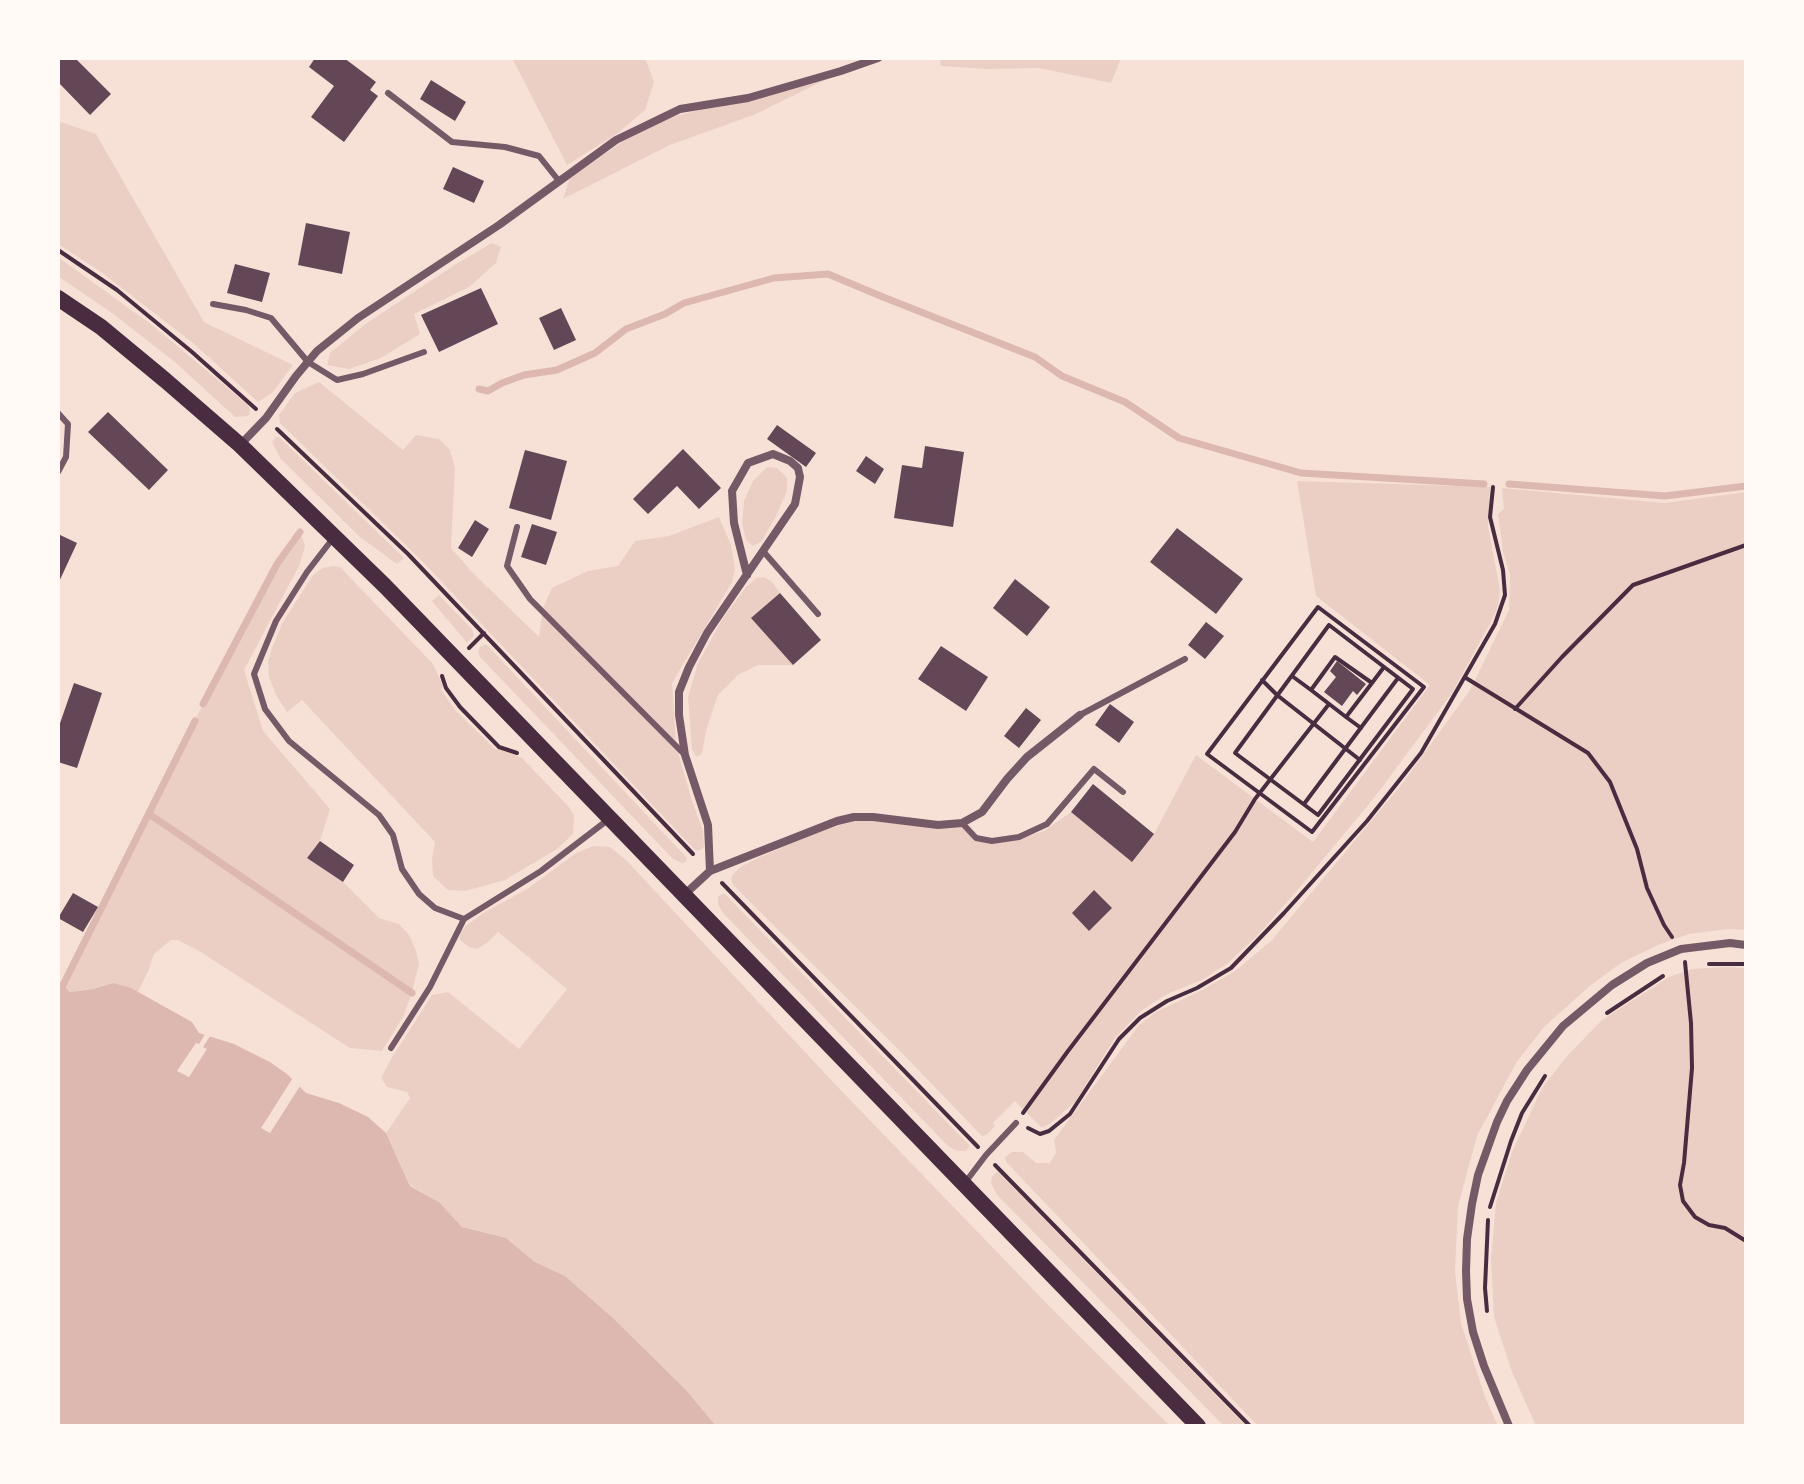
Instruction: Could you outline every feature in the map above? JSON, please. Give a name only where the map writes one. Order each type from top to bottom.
[{"type":"main road","points":[[58,298],[165,380],[240,445],[334,537],[447,649],[1198,1426]]},
{"type":"street","points":[[240,445],[266,418],[317,351],[358,318],[499,225],[616,140],[680,109],[748,98],[878,58]]},
{"type":"street","points":[[710,871],[708,825],[685,755],[679,692],[707,633],[747,575],[795,504],[800,477],[798,468],[773,454],[748,463],[732,491],[734,523],[747,575]]},
{"type":"street","points":[[683,896],[710,871],[837,821],[873,817],[938,825],[962,823],[982,812],[1027,757],[1080,715]]},
{"type":"street","points":[[1509,1426],[1480,1355],[1467,1299],[1467,1239],[1472,1204],[1478,1175],[1507,1101],[1527,1070],[1563,1026],[1612,985],[1647,963],[1681,949],[1730,943],[1746,945]]},
{"type":"lane","points":[[388,93],[452,142],[505,147],[539,156],[559,181]]},
{"type":"lane","points":[[213,304],[271,318],[308,362],[337,380],[424,352]]},
{"type":"lane","points":[[58,413],[68,424],[66,457],[58,472]]},
{"type":"lane","points":[[517,527],[507,566],[530,599],[685,755]]},
{"type":"lane","points":[[334,537],[276,621],[254,674],[265,709],[289,741],[379,815],[393,835],[402,869],[419,894],[435,908],[464,919]]},
{"type":"lane","points":[[763,551],[818,614]]},
{"type":"lane","points":[[1080,715],[1185,659]]},
{"type":"lane","points":[[962,823],[976,838],[992,841],[1019,837],[1047,824],[1094,769],[1123,792]]},
{"type":"lane","points":[[391,1048],[430,987],[464,919],[541,871],[609,819]]},
{"type":"lane","points":[[964,1184],[1016,1123]]},
{"type":"path","points":[[58,250],[117,290],[192,352],[408,554],[710,871],[1250,1426]]},
{"type":"path","points":[[1329,704],[1016,1123],[1040,1134],[1049,1131],[1070,1114],[1119,1039],[1140,1018],[1231,968],[1367,821],[1421,753],[1495,624],[1505,595],[1503,570],[1490,517],[1493,487]]},
{"type":"path","points":[[1515,709],[1633,585],[1746,545]]},
{"type":"path","points":[[1318,607],[1424,687],[1312,832],[1207,754],[1262,680],[1318,607]]},
{"type":"path","points":[[1329,625],[1384,667],[1413,689],[1318,815],[1235,753],[1329,625]]},
{"type":"path","points":[[1311,690],[1335,657],[1372,683]]},
{"type":"path","points":[[1346,717],[1384,667]]},
{"type":"path","points":[[1292,676],[1361,728]]},
{"type":"path","points":[[1304,804],[1399,678]]},
{"type":"path","points":[[1465,678],[1588,753],[1610,782],[1637,849],[1647,888],[1664,925],[1681,949]]},
{"type":"path","points":[[1262,680],[1366,763]]},
{"type":"path","points":[[1698,965],[1746,964]]},
{"type":"path","points":[[1600,1018],[1651,982],[1687,966],[1692,1068],[1680,1185],[1683,1201],[1695,1217],[1709,1225],[1725,1228],[1746,1241]]},
{"type":"path","points":[[1488,1315],[1485,1274],[1489,1210],[1522,1113],[1550,1069]]},
{"type":"shaded area","points":[[512,58],[645,58],[654,82],[645,110],[618,133],[567,165]]},
{"type":"shaded area","points":[[940,58],[1121,58],[1111,83],[1039,68],[941,66]]},
{"type":"shaded area","points":[[827,79],[756,114],[670,145],[563,199],[570,177],[621,143],[667,118]]},
{"type":"shaded area","points":[[58,121],[96,134],[204,322],[293,365],[272,393],[258,402],[193,343],[101,272],[58,244]]},
{"type":"shaded area","points":[[492,243],[501,247],[496,263],[469,287],[414,314],[420,334],[381,358],[349,369],[327,365],[330,353],[364,325]]},
{"type":"shaded area","points":[[58,257],[152,325],[249,406],[248,416],[235,417],[176,363],[58,276]]},
{"type":"shaded area","points":[[319,382],[403,450],[416,435],[439,439],[450,450],[455,468],[451,548],[539,637],[543,608],[552,588],[588,571],[618,566],[635,541],[669,536],[719,517],[731,545],[735,569],[732,582],[672,683],[676,745],[703,831],[704,847],[695,850],[420,559],[280,423],[279,415],[295,393]]},
{"type":"shaded area","points":[[276,437],[404,558],[397,564],[360,537],[280,458],[272,442]]},
{"type":"shaded area","points":[[767,467],[777,468],[787,478],[787,491],[762,541],[753,546],[746,540],[742,523],[744,501],[753,481]]},
{"type":"shaded area","points":[[1297,481],[1490,487],[1488,526],[1500,590],[1492,620],[1452,693],[1374,798],[1257,936],[1228,963],[1202,980],[1167,994],[1141,1011],[1115,1038],[1075,1102],[1051,1123],[1042,1128],[1015,1101],[993,1123],[995,1126],[982,1136],[733,885],[733,874],[760,857],[837,824],[855,820],[962,826],[974,840],[992,844],[1044,831],[1071,812],[1132,861],[1154,834],[1196,755],[1313,842],[1430,685],[1316,596]]},
{"type":"shaded area","points":[[1502,488],[1665,503],[1746,492],[1746,930],[1689,934],[1658,945],[1621,963],[1591,985],[1544,1027],[1516,1063],[1477,1136],[1458,1206],[1455,1271],[1461,1323],[1485,1397],[1498,1426],[1258,1426],[1006,1162],[1005,1157],[1012,1152],[1023,1152],[1036,1163],[1050,1163],[1056,1152],[1054,1140],[1139,1025],[1156,1012],[1235,971],[1271,941],[1402,784],[1470,690],[1509,610],[1510,575],[1503,552],[1498,514],[1504,509]]},
{"type":"shaded area","points":[[300,532],[305,546],[300,564],[244,670],[263,731],[330,809],[320,841],[307,858],[343,882],[379,918],[399,924],[415,948],[419,963],[412,993],[403,1017],[382,1051],[350,1048],[178,940],[171,940],[154,954],[138,992],[113,983],[70,992],[63,985],[203,704],[277,564]]},
{"type":"shaded area","points":[[333,566],[340,567],[433,664],[443,686],[441,690],[456,711],[496,750],[498,748],[522,758],[569,807],[574,816],[573,834],[557,849],[505,880],[465,891],[448,890],[433,876],[435,842],[302,700],[287,712],[269,677],[268,661],[272,648],[283,622],[313,575]]},
{"type":"shaded area","points":[[764,577],[780,593],[752,619],[793,665],[758,665],[738,675],[718,695],[702,754],[696,757],[692,749],[688,697],[698,663],[723,618],[746,587],[756,578]]},
{"type":"shaded area","points":[[439,595],[472,629],[474,636],[467,643],[432,601]]},
{"type":"shaded area","points":[[486,644],[687,858],[686,862],[673,859],[480,657],[480,647]]},
{"type":"shaded area","points":[[593,846],[610,847],[627,861],[832,1081],[1051,1308],[1170,1426],[716,1426],[687,1391],[565,1276],[535,1262],[506,1238],[462,1227],[439,1202],[410,1185],[386,1133],[410,1098],[407,1092],[387,1087],[381,1078],[391,1059],[432,995],[448,992],[519,1049],[567,989],[498,932],[477,949],[460,940],[460,933],[485,912],[527,889],[576,853]]},
{"type":"shaded area","points":[[722,894],[970,1146],[966,1151],[957,1151],[948,1146],[724,914],[718,905],[718,897]]},
{"type":"shaded area","points":[[1746,968],[1746,1426],[1536,1426],[1512,1372],[1494,1317],[1491,1260],[1496,1203],[1512,1152],[1542,1088],[1567,1056],[1602,1020],[1669,977],[1692,969]]},
{"type":"shaded area","points":[[58,980],[70,992],[113,983],[131,988],[192,1022],[199,1033],[234,1044],[270,1062],[306,1093],[339,1103],[368,1117],[386,1133],[410,1186],[439,1202],[462,1227],[506,1238],[535,1262],[565,1276],[687,1391],[716,1426],[58,1426]]},
{"type":"shaded area","points":[[996,1172],[1246,1426],[1224,1426],[999,1197],[991,1182]]},
{"type":"pier","points":[[207,1031],[212,1033],[203,1047],[207,1049],[189,1077],[177,1071],[196,1043],[199,1044]]},
{"type":"pier","points":[[294,1076],[302,1083],[270,1133],[261,1128]]},
{"type":"building","points":[[58,58],[75,58],[111,94],[90,115],[58,82]]},
{"type":"building","points":[[315,58],[344,58],[376,82],[370,90],[378,96],[344,142],[311,117],[334,86],[309,67]]},
{"type":"building","points":[[431,80],[466,102],[455,121],[420,99]]},
{"type":"building","points":[[453,167],[484,181],[474,203],[443,189]]},
{"type":"building","points":[[306,223],[350,232],[342,274],[298,265]]},
{"type":"building","points":[[235,264],[270,273],[262,302],[227,293]]},
{"type":"building","points":[[481,288],[498,324],[439,352],[421,315]]},
{"type":"building","points":[[561,308],[576,340],[554,350],[539,318]]},
{"type":"building","points":[[108,412],[168,470],[149,490],[88,432]]},
{"type":"building","points":[[777,425],[816,453],[806,467],[767,439]]},
{"type":"building","points":[[925,446],[964,452],[953,527],[894,518],[902,465],[922,468]]},
{"type":"building","points":[[683,449],[721,488],[699,509],[677,486],[648,514],[633,499]]},
{"type":"building","points":[[525,450],[567,461],[551,520],[509,508]]},
{"type":"building","points":[[866,456],[884,469],[875,484],[856,471]]},
{"type":"building","points":[[475,520],[489,529],[472,557],[458,548]]},
{"type":"building","points":[[532,524],[557,532],[546,565],[521,557]]},
{"type":"building","points":[[1177,528],[1243,579],[1216,614],[1150,562]]},
{"type":"building","points":[[58,534],[77,543],[58,584]]},
{"type":"building","points":[[1015,579],[1050,607],[1027,636],[993,608]]},
{"type":"building","points":[[780,593],[821,640],[793,665],[751,618]]},
{"type":"building","points":[[1206,622],[1224,636],[1205,659],[1188,645]]},
{"type":"building","points":[[941,646],[988,677],[966,711],[918,679]]},
{"type":"building","points":[[1337,661],[1366,684],[1357,695],[1353,691],[1342,706],[1324,692],[1336,677],[1330,671]]},
{"type":"building","points":[[74,683],[102,693],[77,768],[58,762],[58,729]]},
{"type":"building","points":[[1110,704],[1134,722],[1119,743],[1095,725]]},
{"type":"building","points":[[1026,708],[1041,720],[1019,748],[1004,736]]},
{"type":"building","points":[[1093,784],[1154,834],[1132,862],[1071,812]]},
{"type":"building","points":[[320,841],[354,865],[343,882],[307,858]]},
{"type":"building","points":[[1094,890],[1112,908],[1089,931],[1072,913]]},
{"type":"building","points":[[73,893],[98,907],[83,932],[58,918]]},
{"type":"waterway","points":[[479,389],[488,391],[524,375],[557,370],[595,353],[626,329],[684,303],[774,278],[828,274],[1035,357],[1062,376],[1125,402],[1179,438],[1301,473],[1484,484]]},
{"type":"waterway","points":[[1509,484],[1665,496],[1746,486]]},
{"type":"waterway","points":[[203,704],[277,564],[300,532]]},
{"type":"waterway","points":[[63,985],[195,721]]},
{"type":"waterway","points":[[149,814],[412,993]]}]
